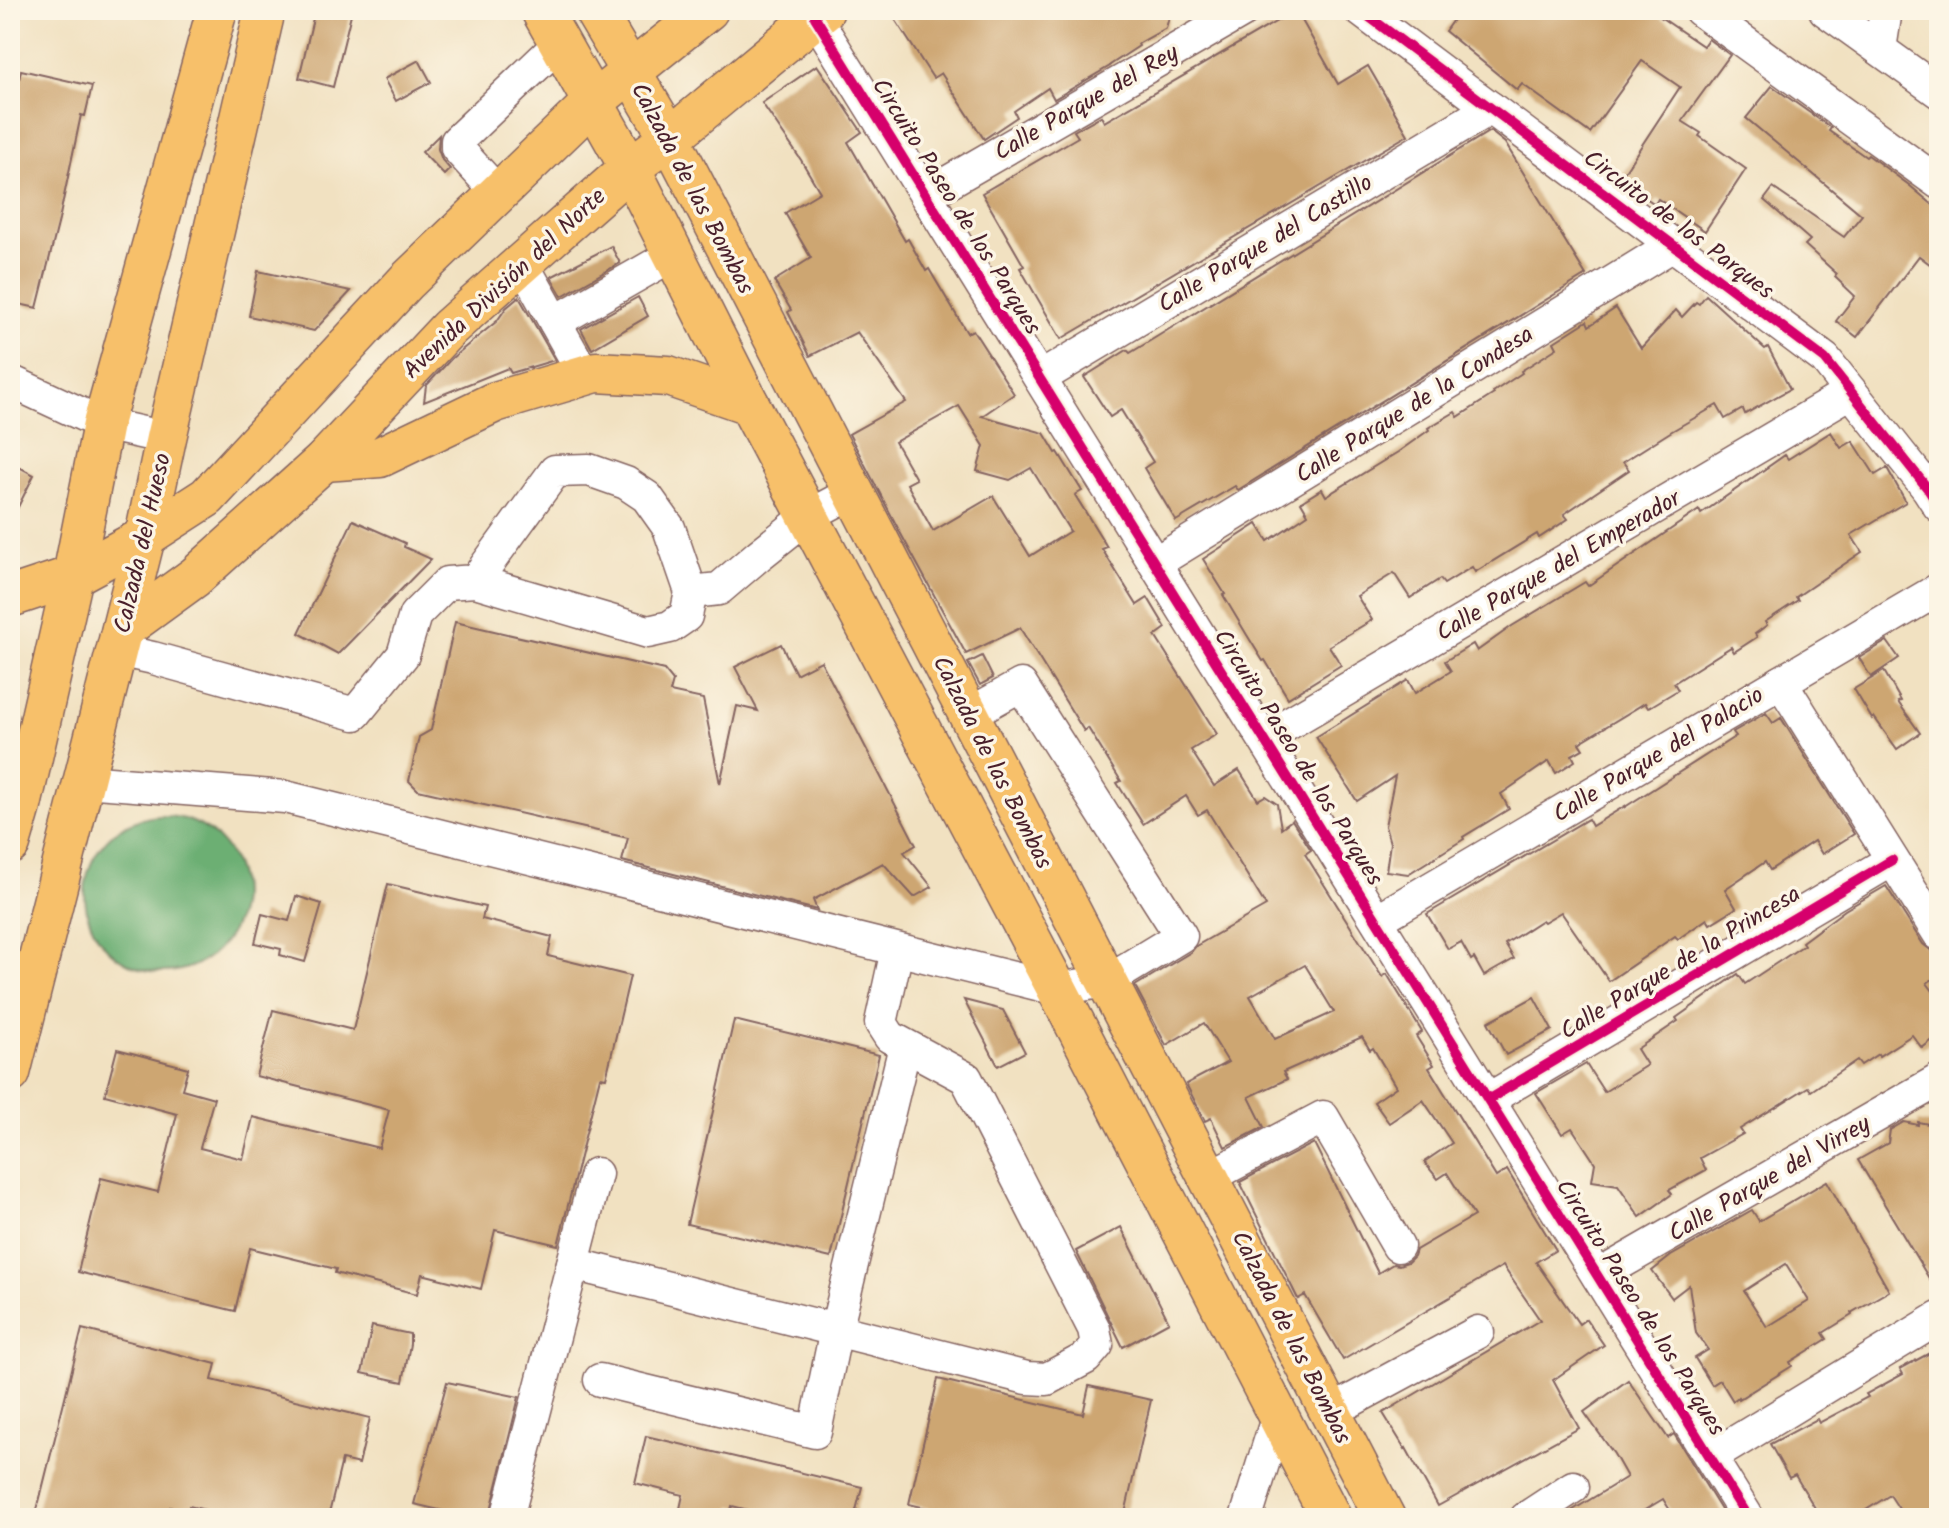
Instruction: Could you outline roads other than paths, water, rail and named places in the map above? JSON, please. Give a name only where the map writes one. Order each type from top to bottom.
[{"type":"main road","points":[[10,844],[73,576],[100,434],[217,10]]},
{"type":"main road","name":"Calzada del Hueso","points":[[10,1073],[145,537],[265,10]]},
{"type":"main road","name":"Calzada de las Bombas","points":[[594,10],[670,138],[1385,1518]]},
{"type":"main road","points":[[10,597],[73,576],[145,537],[207,497],[407,281],[592,103],[708,10]]},
{"type":"main road","name":"Avenida División del Norte","points":[[120,640],[324,461],[449,328],[630,168],[820,13]]},
{"type":"main road","name":"Calzada de las Bombas","points":[[550,27],[630,168],[749,404],[1331,1518]]},
{"type":"main road","points":[[324,461],[380,457],[495,402],[596,372],[668,376],[749,404]]},
{"type":"main road","points":[[16,808],[84,781]]},
{"type":"street","name":"Calle Parque del Rey","points":[[926,195],[1245,10]]},
{"type":"street","name":"Circuito de los Parques","points":[[1360,10],[1825,359],[1939,506]]},
{"type":"street","points":[[1700,10],[1939,183]]},
{"type":"street","points":[[1825,10],[1939,92]]},
{"type":"street","points":[[1880,49],[1886,10]]},
{"type":"street","name":"Circuito Paseo de los Parques","points":[[820,13],[926,195],[1748,1518]]},
{"type":"street","points":[[498,193],[457,148],[456,143],[550,27]]},
{"type":"street","name":"Calle Parque del Castillo","points":[[1040,378],[1491,108]]},
{"type":"street","name":"Calle Parque de la Condesa","points":[[1155,563],[1673,245]]},
{"type":"street","points":[[555,322],[674,254]]},
{"type":"street","points":[[522,263],[585,376]]},
{"type":"street","points":[[24,388],[100,434],[163,449]]},
{"type":"street","name":"Calle Parque del Emperador","points":[[1264,738],[1851,392]]},
{"type":"street","points":[[120,640],[153,658],[355,714],[403,655],[415,615],[447,583],[475,581],[648,632],[670,627],[686,616],[691,592],[669,528],[647,497],[626,483],[589,470],[555,471],[475,581]]},
{"type":"street","points":[[691,592],[719,589],[808,516],[853,492]]},
{"type":"street","name":"Calle Parque del Palacio","points":[[1377,920],[1939,589]]},
{"type":"street","points":[[1781,682],[1939,934]]},
{"type":"street","points":[[84,781],[285,797],[1057,989],[1107,981],[1181,936],[1021,685],[969,714]]},
{"type":"street","name":"Calle Parque de la Princesa","points":[[1489,1099],[1892,860]]},
{"type":"street","points":[[573,1264],[1027,1378],[1047,1379],[1086,1358],[1097,1345],[1094,1329],[966,1078],[890,1037],[881,1023],[897,950]]},
{"type":"street","points":[[600,1380],[815,1432],[836,1330],[905,1046]]},
{"type":"street","name":"Calle Parque del Virrey","points":[[1598,1276],[1939,1080]]},
{"type":"street","points":[[1209,1177],[1323,1117],[1398,1246]]},
{"type":"street","points":[[507,1518],[596,1174]]},
{"type":"street","points":[[1711,1457],[1939,1318]]},
{"type":"street","points":[[1330,1412],[1478,1332]]},
{"type":"street","points":[[1246,1518],[1278,1415]]},
{"type":"street","points":[[1526,1518],[1573,1487]]}]
